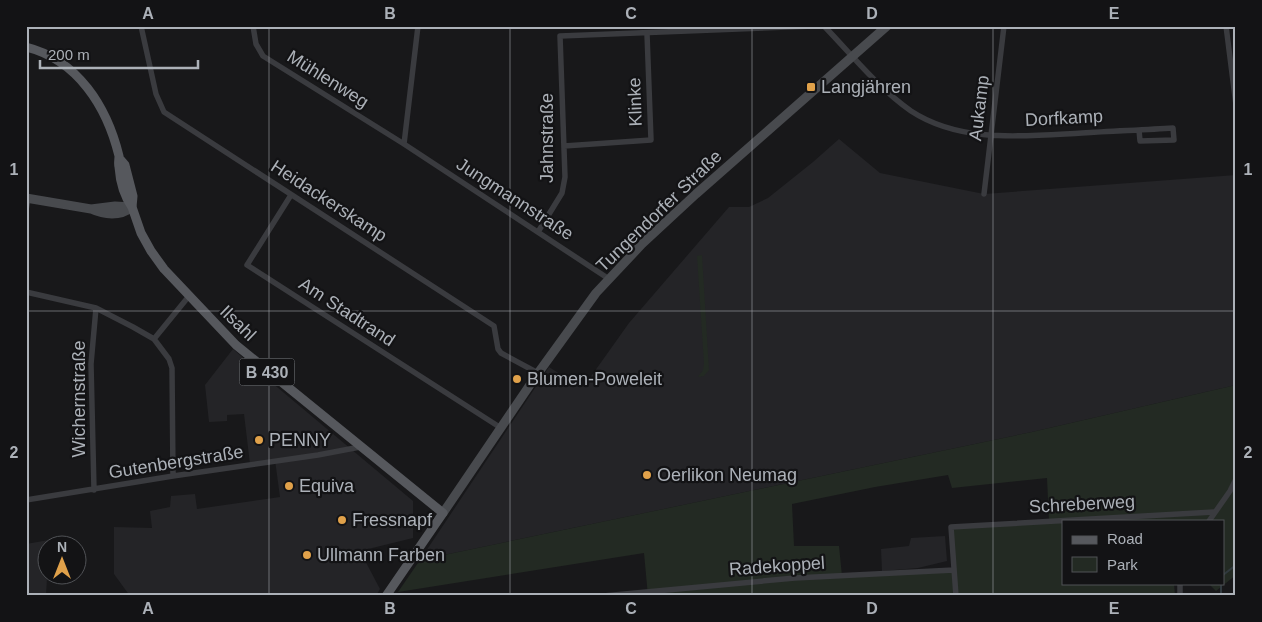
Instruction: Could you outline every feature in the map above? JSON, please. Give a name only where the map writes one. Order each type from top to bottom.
[{"type":"main road","name":"Tungendorfer Straße","points":[[443,513],[538,373],[596,293],[642,244],[696,194],[886,26]]},
{"type":"main road","name":"B 430","points":[[26,48],[49,55],[66,66],[82,80],[95,96],[108,119],[119,158],[123,188],[126,198],[132,207]]},
{"type":"main road","name":"B 430","points":[[119,158],[124,165],[133,196],[132,207]]},
{"type":"main road","points":[[115,206],[123,188]]},
{"type":"main road","points":[[27,198],[91,209],[100,213],[126,212],[132,207]]},
{"type":"main road","points":[[91,209],[115,206],[132,207]]},
{"type":"main road","name":"Ilsahl","points":[[132,207],[141,233],[164,269],[236,345],[443,513]]},
{"type":"main road","points":[[386,596],[443,513]]},
{"type":"street","name":"Heidackerskamp","points":[[141,26],[156,94],[164,112],[494,326],[498,349],[501,353],[538,373]]},
{"type":"street","name":"Mühlenweg","points":[[253,26],[256,44],[263,56],[404,144]]},
{"type":"street","points":[[404,144],[418,26]]},
{"type":"street","points":[[647,34],[814,26]]},
{"type":"street","points":[[824,26],[853,56]]},
{"type":"street","name":"Aukamp","points":[[984,194],[1004,26]]},
{"type":"street","points":[[1226,26],[1236,105]]},
{"type":"street","name":"Jahnstraße","points":[[538,232],[562,193],[565,177],[560,36],[647,34]]},
{"type":"street","name":"Klinke","points":[[564,146],[652,140],[647,34]]},
{"type":"street","name":"Dorfkamp","points":[[853,56],[893,98],[927,120],[960,131],[991,136],[1037,136],[1139,130],[1173,128],[1174,140],[1140,140],[1139,130]]},
{"type":"street","name":"Jungmannstraße","points":[[404,144],[609,279]]},
{"type":"street","name":"Am Stadtrand","points":[[291,195],[247,265],[501,428]]},
{"type":"street","points":[[26,210],[27,198]]},
{"type":"street","points":[[26,292],[96,308],[154,339],[169,358],[172,368],[173,476]]},
{"type":"street","points":[[154,339],[190,296]]},
{"type":"street","name":"Wichernstraße","points":[[94,490],[91,364],[96,308]]},
{"type":"street","name":"Gutenbergstraße","points":[[26,500],[326,454],[360,447]]},
{"type":"street","points":[[1210,520],[1236,479]]},
{"type":"street","name":"Schreberweg","points":[[1074,520],[1214,512]]},
{"type":"street","name":"Schreberweg","points":[[954,570],[951,527],[1062,521]]},
{"type":"street","points":[[954,570],[956,596]]},
{"type":"street","name":"Radekoppel","points":[[603,596],[795,578],[954,570]]},
{"type":"shaded area","points":[[839,139],[880,173],[984,194],[1236,175],[1236,385],[1032,432],[420,560],[549,367],[568,379],[587,382],[629,323],[729,207],[749,207],[768,198]]},
{"type":"shaded area","points":[[233,349],[413,501],[413,538],[360,551],[380,589],[376,596],[130,596],[114,574],[114,527],[152,528],[150,511],[170,507],[171,496],[195,494],[197,509],[280,497],[275,460],[250,464],[244,414],[227,415],[227,421],[209,422],[205,385]]},
{"type":"shaded area","points":[[945,536],[947,561],[918,568],[882,571],[881,549],[909,546],[911,538]]},
{"type":"shaded area","points":[[38,542],[38,584],[47,584],[46,596],[26,596],[26,544]]},
{"type":"green space","points":[[702,255],[709,370],[704,376],[698,377],[703,370],[704,364],[697,256]]},
{"type":"green space","points":[[1236,385],[1236,575],[1216,591],[1209,584],[1224,584],[1224,520],[1062,520],[1062,584],[1174,584],[1175,596],[648,596],[644,553],[398,592],[420,560],[1032,432]],"holes":[[[948,475],[952,488],[1047,478],[1049,521],[951,527],[954,570],[842,576],[839,546],[794,546],[792,504],[875,487]]]},
{"type":"waterway","points":[[1224,574],[1236,565]]},
{"type":"waterway","points":[[1221,584],[1221,596]]},
{"type":"place","name":"Langjähren","points":[[811,87]]},
{"type":"place","name":"Blumen-Poweleit","points":[[517,379]]},
{"type":"place","name":"PENNY","points":[[259,440]]},
{"type":"place","name":"Oerlikon Neumag","points":[[647,475]]},
{"type":"place","name":"Equiva","points":[[289,486]]},
{"type":"place","name":"Fressnapf","points":[[342,520]]},
{"type":"place","name":"Ullmann Farben","points":[[307,555]]}]
